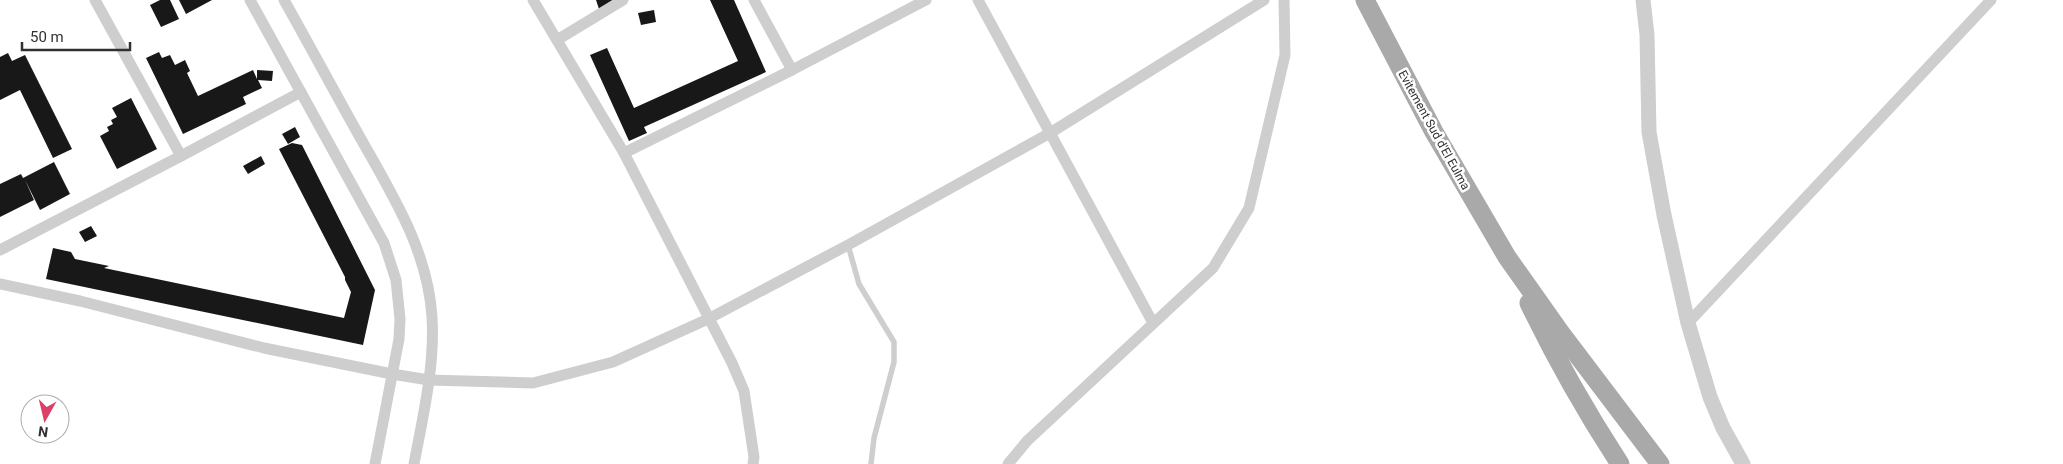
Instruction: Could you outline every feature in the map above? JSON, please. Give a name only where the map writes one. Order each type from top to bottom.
[{"type":"main road","name":"Evitement Sud d'El Eulma","points":[[1364,0],[1434,132],[1507,257],[1565,339],[1660,464]]},
{"type":"main road","name":"Evitement Sud d'El Eulma","points":[[1507,257],[1547,341],[1593,422],[1620,464]]},
{"type":"street","points":[[95,0],[181,156]]},
{"type":"street","points":[[250,0],[384,242],[391,261],[399,299],[400,319],[375,464]]},
{"type":"street","points":[[284,0],[409,225],[418,247],[430,293],[433,340],[429,380],[414,464]]},
{"type":"street","points":[[533,0],[624,153],[732,363],[744,391],[754,457],[753,464]]},
{"type":"street","points":[[557,40],[623,0]]},
{"type":"street","points":[[755,0],[792,70]]},
{"type":"street","points":[[624,153],[792,70],[926,0]]},
{"type":"street","points":[[978,0],[1153,323]]},
{"type":"street","points":[[0,284],[80,301],[264,348],[392,374],[429,380],[533,383],[612,362],[708,319],[848,245],[1050,133],[1264,0]]},
{"type":"street","points":[[1008,464],[1027,441],[1213,268],[1249,208],[1285,55],[1284,0]]},
{"type":"street","points":[[1643,0],[1647,35],[1649,132],[1688,323],[1710,397],[1723,428],[1743,464]]},
{"type":"street","points":[[1688,323],[1991,0]]},
{"type":"street","points":[[0,250],[301,92]]},
{"type":"lane","points":[[848,245],[859,284],[894,342],[894,362],[874,438],[870,464]]},
{"type":"building","points":[[160,0],[170,0],[179,19],[161,27],[150,5]]},
{"type":"building","points":[[179,0],[212,0],[186,14]]},
{"type":"building","points":[[596,0],[613,0],[599,9]]},
{"type":"building","points":[[710,0],[734,0],[766,72],[644,127],[647,133],[629,141],[590,55],[607,48],[634,108],[738,61]]},
{"type":"building","points":[[654,10],[656,22],[641,25],[638,13]]},
{"type":"building","points":[[159,52],[162,58],[170,55],[175,65],[185,60],[190,71],[187,73],[198,96],[253,70],[257,79],[257,70],[273,71],[272,81],[258,80],[262,88],[243,97],[246,104],[183,134],[146,58]]},
{"type":"building","points":[[8,53],[12,61],[25,55],[72,149],[53,158],[20,90],[0,100],[0,57]]},
{"type":"building","points":[[131,98],[157,149],[117,169],[100,136],[109,131],[107,127],[113,124],[111,120],[117,117],[112,108]]},
{"type":"building","points":[[295,127],[300,137],[288,144],[282,134]]},
{"type":"building","points":[[292,143],[302,145],[375,290],[363,345],[46,279],[53,248],[71,252],[75,259],[109,266],[104,268],[344,318],[351,292],[279,149]]},
{"type":"building","points":[[261,156],[265,164],[248,174],[243,166]]},
{"type":"building","points":[[54,162],[70,194],[40,210],[25,180],[34,200],[0,217],[0,184],[21,174],[23,178]]},
{"type":"building","points":[[91,226],[97,236],[85,242],[79,232]]}]
